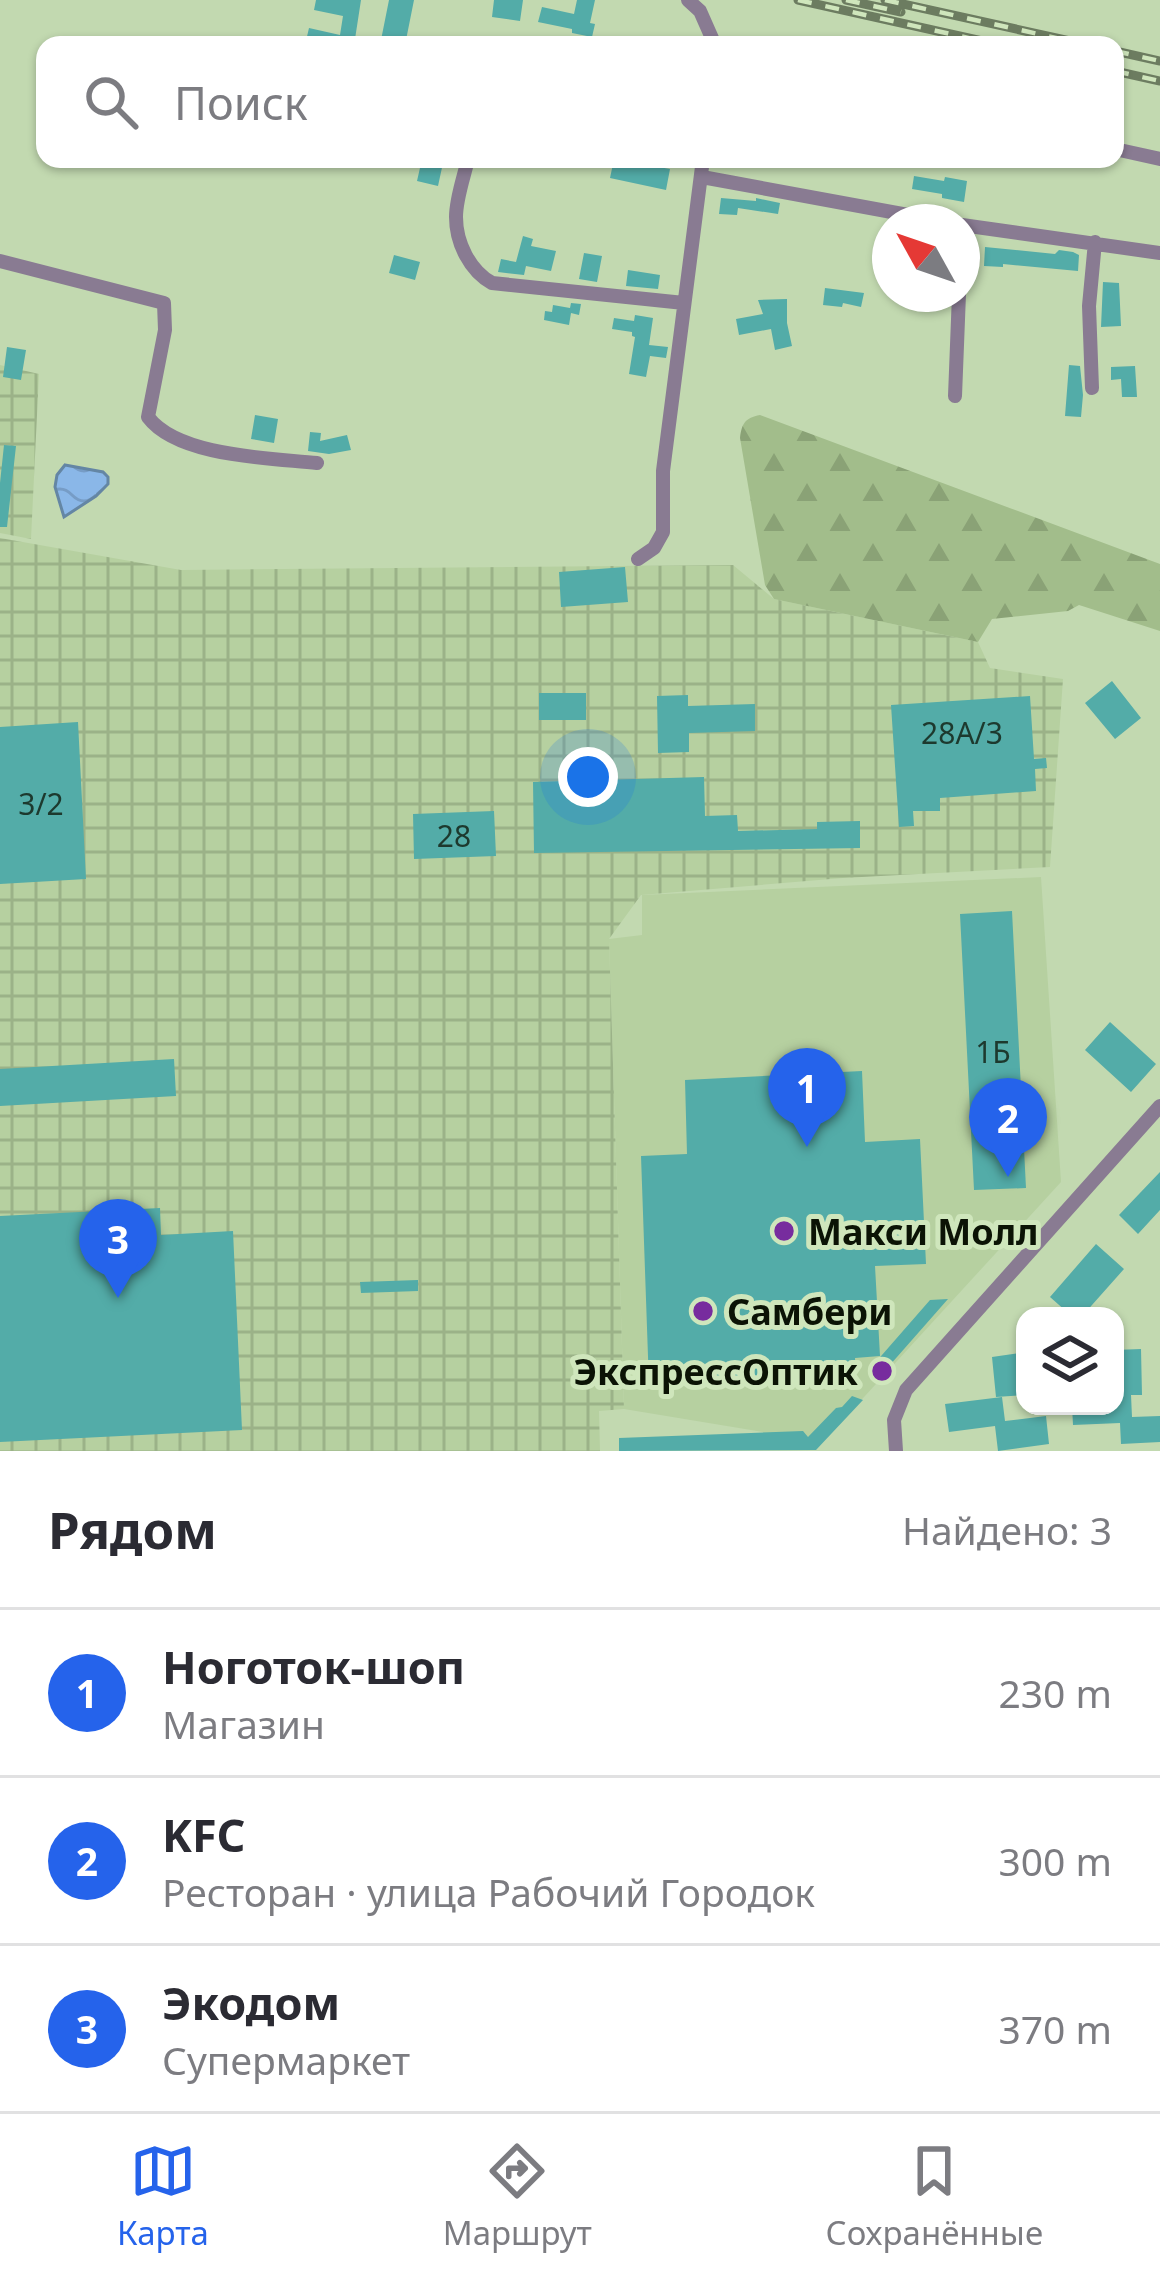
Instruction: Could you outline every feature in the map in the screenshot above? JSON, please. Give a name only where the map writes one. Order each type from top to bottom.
[{"type":"street","points":[[688,0],[700,11],[711,36]]},
{"type":"street","points":[[1124,151],[1160,159]]},
{"type":"street","points":[[466,168],[456,216],[465,252],[479,276],[492,283],[684,303]]},
{"type":"street","points":[[638,559],[654,548],[663,532],[663,471],[701,168]]},
{"type":"street","points":[[702,178],[872,209]]},
{"type":"street","points":[[980,227],[1160,253]]},
{"type":"street","points":[[1092,388],[1089,305],[1094,242]]},
{"type":"street","points":[[0,261],[164,303],[165,330],[148,417],[160,430],[212,449],[317,463]]},
{"type":"street","points":[[955,396],[958,312]]},
{"type":"street","points":[[896,1451],[894,1420],[906,1390],[1160,1106]]},
{"type":"shaded area","points":[[0,365],[39,374],[31,539],[0,533]]},
{"type":"shaded area","points":[[0,538],[181,570],[733,565],[774,599],[978,642],[990,668],[1063,679],[1050,867],[641,895],[609,939],[624,1409],[599,1411],[600,1451],[0,1451]]},
{"type":"shaded area","points":[[1041,877],[1061,1182],[821,1444],[767,1448],[763,1432],[624,1409],[609,939],[642,935],[642,895]]},
{"type":"green space","points":[[760,415],[1160,564],[1160,631],[1079,605],[1068,611],[992,619],[978,642],[774,599],[765,585],[740,438],[745,422]]},
{"type":"water","points":[[65,465],[103,472],[108,484],[64,517],[55,487]]},
{"type":"building","points":[[316,0],[361,0],[355,36],[307,36],[309,28],[340,35],[343,16],[314,10]]},
{"type":"building","points":[[389,0],[414,0],[407,36],[382,36]]},
{"type":"building","points":[[494,0],[523,0],[520,21],[492,17]]},
{"type":"building","points":[[577,0],[595,0],[592,36],[538,22],[542,7],[574,14]]},
{"type":"building","points":[[420,168],[442,168],[438,186],[417,181]]},
{"type":"building","points":[[612,168],[670,169],[666,190],[610,178]]},
{"type":"building","points":[[914,176],[967,181],[964,202],[912,189]]},
{"type":"building","points":[[721,198],[780,203],[778,214],[738,208],[737,215],[719,214]]},
{"type":"building","points":[[523,236],[533,239],[531,246],[556,251],[551,271],[526,266],[524,275],[498,272],[501,259],[516,262]]},
{"type":"building","points":[[985,247],[1073,252],[1079,255],[1078,271],[984,266]]},
{"type":"building","points":[[584,253],[602,256],[597,282],[579,279]]},
{"type":"building","points":[[394,255],[420,262],[415,280],[389,273]]},
{"type":"building","points":[[628,270],[660,275],[658,289],[626,286]]},
{"type":"building","points":[[1103,282],[1119,283],[1121,326],[1101,327]]},
{"type":"building","points":[[825,288],[864,293],[861,307],[823,305]]},
{"type":"building","points":[[787,299],[792,346],[775,350],[771,329],[739,335],[736,319],[763,314],[758,300]]},
{"type":"building","points":[[571,303],[581,304],[579,315],[571,313],[569,325],[544,320],[545,311],[552,312],[553,305],[570,308]]},
{"type":"building","points":[[635,315],[653,318],[649,345],[668,347],[666,358],[650,356],[646,377],[629,374],[632,332],[612,329],[614,318],[634,321]]},
{"type":"building","points":[[7,347],[26,350],[21,380],[3,377]]},
{"type":"building","points":[[1069,365],[1080,366],[1081,417],[1065,416]]},
{"type":"building","points":[[1135,366],[1137,397],[1122,397],[1121,379],[1111,380],[1111,367]]},
{"type":"building","points":[[255,415],[278,419],[274,443],[251,439]]},
{"type":"building","points":[[310,432],[321,433],[320,441],[347,435],[351,450],[308,451]]},
{"type":"building","points":[[4,445],[16,446],[7,527],[0,527],[0,483]]},
{"type":"building","points":[[625,567],[628,602],[561,607],[559,572]]},
{"type":"building","points":[[1112,681],[1141,718],[1115,739],[1085,703]]},
{"type":"building","points":[[539,693],[586,693],[586,720],[539,720]]},
{"type":"building","points":[[688,695],[688,706],[755,704],[755,731],[689,733],[689,752],[658,753],[657,696]]},
{"type":"building","points":[[1030,696],[1034,759],[1046,758],[1047,768],[1035,769],[1036,791],[940,798],[940,811],[913,811],[914,826],[899,827],[891,705]]},
{"type":"building","points":[[78,722],[86,879],[0,884],[0,727]]},
{"type":"building","points":[[704,777],[705,816],[737,815],[738,831],[817,829],[817,822],[860,821],[860,848],[534,853],[533,782]]},
{"type":"building","points":[[494,811],[496,856],[414,859],[413,814]]},
{"type":"building","points":[[1012,911],[1026,1188],[974,1190],[960,914]]},
{"type":"building","points":[[1110,1022],[1156,1064],[1131,1092],[1085,1050]]},
{"type":"building","points":[[174,1059],[176,1096],[0,1106],[0,1069]]},
{"type":"building","name":"Макси Молл","points":[[862,1071],[865,1142],[920,1139],[926,1264],[875,1266],[880,1356],[855,1358],[856,1376],[649,1385],[641,1156],[687,1154],[685,1080]]},
{"type":"building","points":[[1160,1172],[1160,1210],[1138,1234],[1119,1215]]},
{"type":"building","points":[[160,1208],[161,1235],[233,1231],[242,1430],[0,1442],[0,1216]]},
{"type":"building","points":[[1096,1244],[1124,1269],[1090,1307],[1061,1307],[1050,1297]]},
{"type":"building","points":[[418,1280],[418,1291],[361,1293],[360,1282]]},
{"type":"building","points":[[948,1299],[880,1376],[875,1363],[930,1300]]},
{"type":"building","points":[[1141,1349],[1142,1395],[1131,1395],[1132,1417],[1160,1416],[1160,1442],[1121,1444],[1120,1423],[1073,1425],[1072,1415],[1124,1415],[1124,1350]]},
{"type":"building","points":[[1016,1353],[1016,1396],[996,1397],[992,1357]]},
{"type":"building","points":[[852,1396],[863,1400],[816,1450],[619,1451],[619,1438],[803,1431],[808,1437]]},
{"type":"building","points":[[1002,1397],[1005,1421],[1046,1416],[1049,1444],[998,1451],[995,1426],[949,1432],[945,1404]]},
{"type":"railway","points":[[798,0],[960,36]]},
{"type":"railway","points":[[846,0],[901,12]]},
{"type":"railway","points":[[885,0],[1047,36]]},
{"type":"railway","points":[[1124,53],[1160,61]]},
{"type":"railway","points":[[1124,73],[1160,81]]},
{"type":"place","name":"Ноготок-шоп","points":[[807,1147]]},
{"type":"place","name":"KFC","points":[[1008,1177]]},
{"type":"place","name":"Макси Молл","points":[[784,1231]]},
{"type":"place","name":"Экодом","points":[[118,1298]]},
{"type":"place","name":"Самбери","points":[[703,1311]]},
{"type":"place","name":"ЭкспрессОптик","points":[[882,1371]]}]
